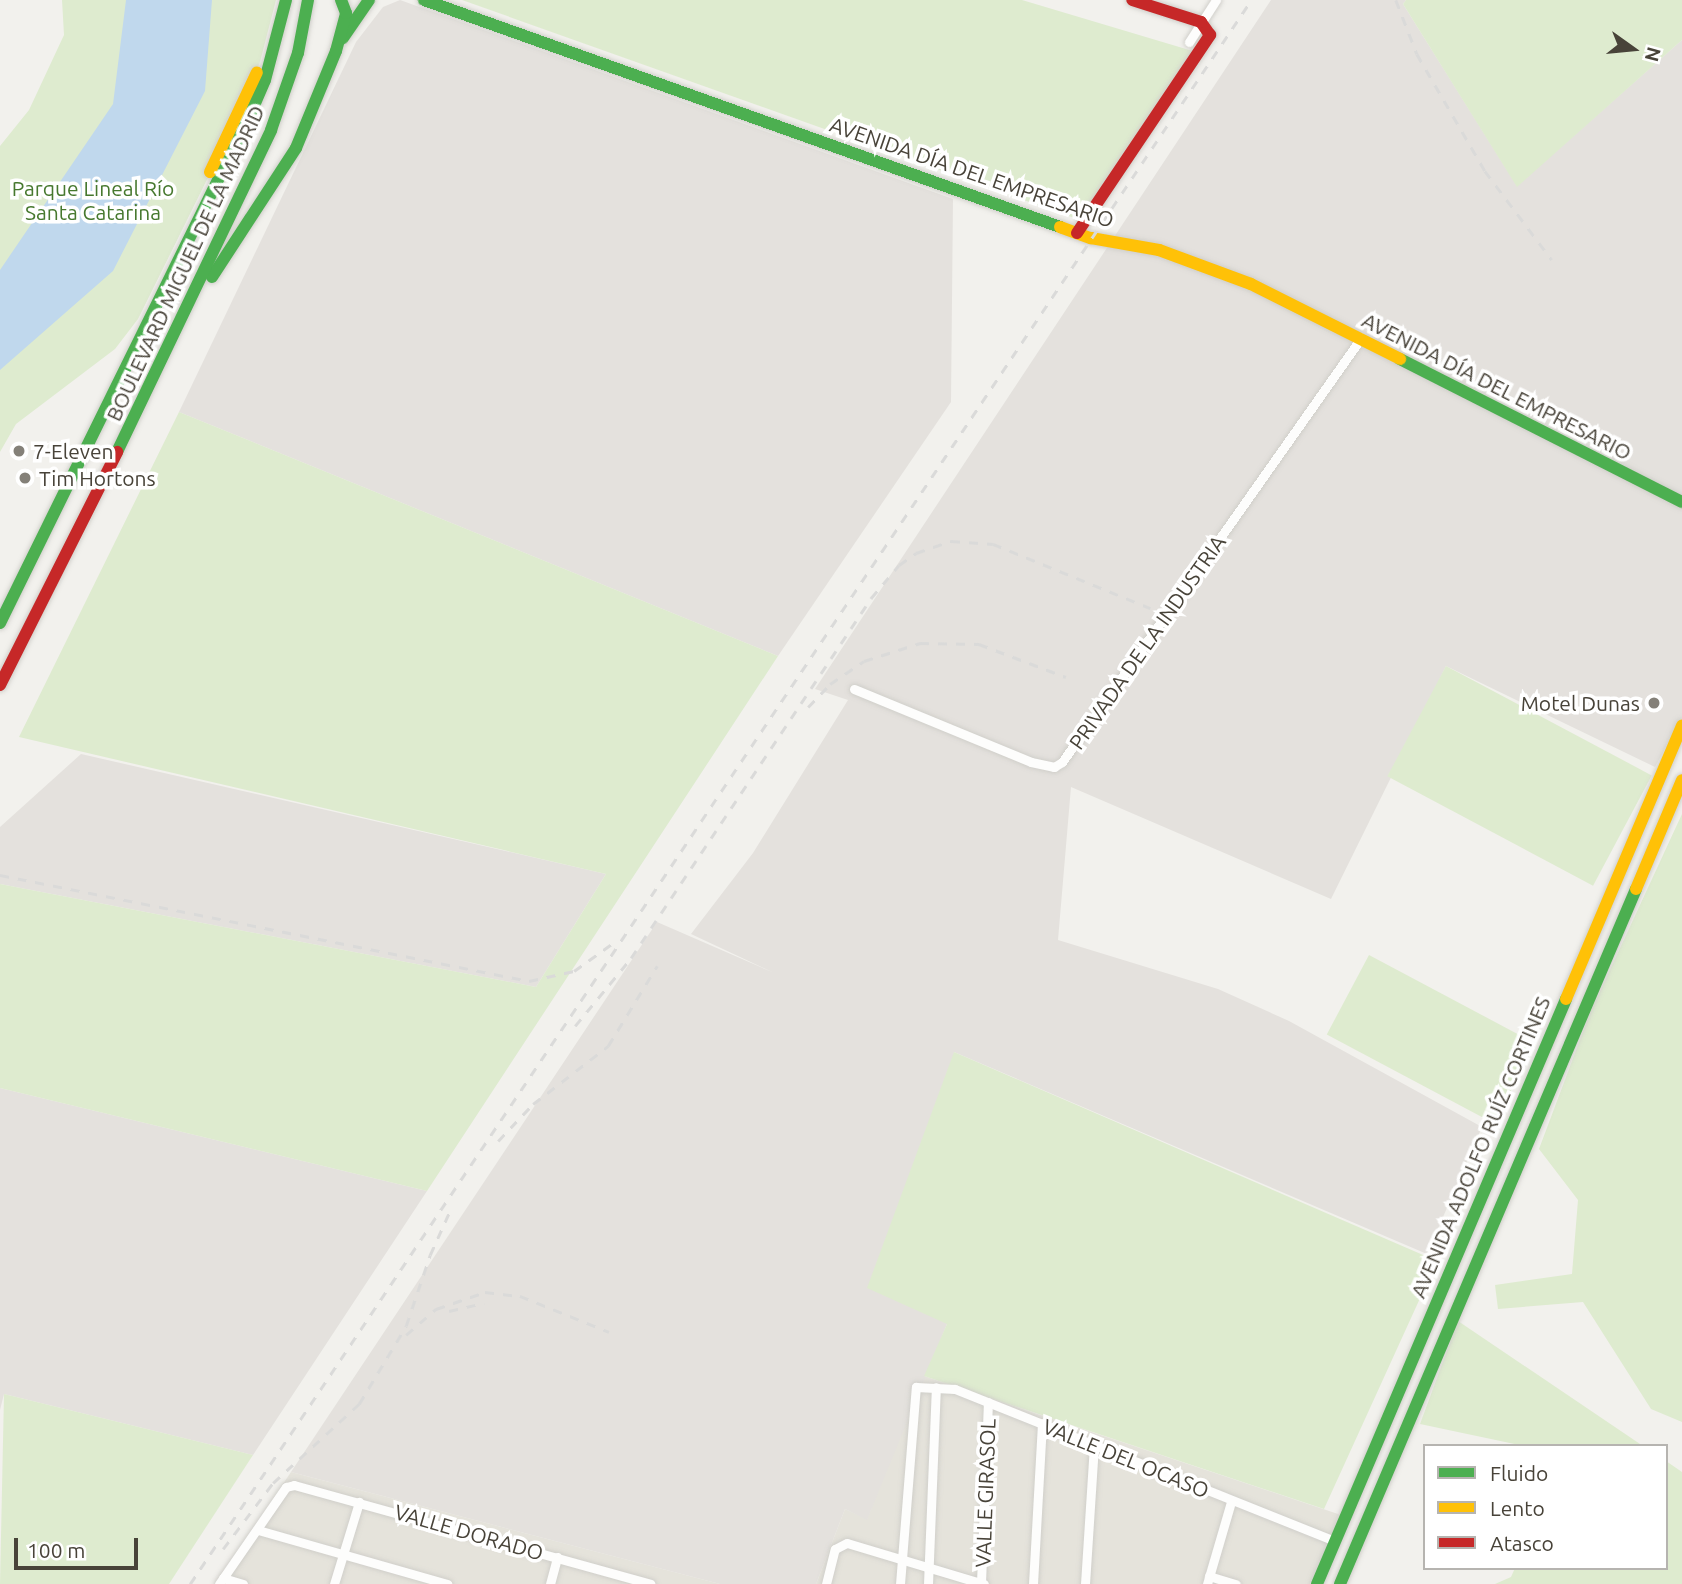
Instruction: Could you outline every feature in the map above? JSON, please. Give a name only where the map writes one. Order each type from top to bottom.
[{"type":"main road","name":"BOULEVARD MIGUEL DE LA MADRID","points":[[0,685],[191,304],[271,130],[298,52],[308,0]]},
{"type":"main road","points":[[336,51],[369,0]]},
{"type":"main road","name":"AVENIDA DÍA DEL EMPRESARIO","points":[[424,0],[1077,233],[1159,250],[1238,279],[1361,338],[1682,502]]},
{"type":"main road","points":[[1077,233],[1207,41],[1210,31],[1201,22],[1149,2],[1132,0]]},
{"type":"main road","name":"BOULEVARD MIGUEL DE LA MADRID","points":[[0,623],[184,250],[188,217],[253,82],[283,2]]},
{"type":"main road","points":[[191,304],[283,173],[336,51],[345,18],[342,2]]},
{"type":"main road","name":"AVENIDA ADOLFO RUÍZ CORTINES","points":[[1317,1584],[1682,726]]},
{"type":"main road","name":"AVENIDA ADOLFO RUÍZ CORTINES","points":[[1340,1584],[1682,779]]},
{"type":"street","points":[[1189,43],[1216,0]]},
{"type":"street","name":"PRIVADA DE LA INDUSTRIA","points":[[854,689],[1031,762],[1054,766],[1062,762],[1361,338]]},
{"type":"street","name":"VALLE DEL OCASO","points":[[901,1561],[916,1387],[936,1387],[988,1402],[1231,1502],[1335,1541]]},
{"type":"street","points":[[928,1584],[936,1387]]},
{"type":"street","name":"VALLE GIRASOL","points":[[983,1584],[988,1402]]},
{"type":"street","points":[[1033,1584],[1042,1423]]},
{"type":"street","points":[[1085,1584],[1094,1444]]},
{"type":"street","name":"VALLE DORADO","points":[[258,1530],[286,1487],[298,1485],[651,1584]]},
{"type":"street","points":[[334,1584],[359,1502]]},
{"type":"street","points":[[1231,1502],[1208,1580],[1236,1584]]},
{"type":"street","points":[[243,1584],[221,1581],[258,1530],[447,1584]]},
{"type":"street","points":[[826,1584],[835,1549],[847,1543],[983,1584]]},
{"type":"street","points":[[550,1584],[557,1557]]},
{"type":"street","points":[[900,1584],[901,1561]]},
{"type":"shaded area","points":[[400,0],[953,199],[951,402],[778,656],[179,412],[356,42],[383,7]]},
{"type":"shaded area","points":[[1271,0],[1406,0],[1403,4],[1517,186],[1682,40],[1682,718],[1655,767],[1446,666],[1331,899],[1071,787],[1058,940],[1218,989],[1289,1021],[1482,1127],[1427,1254],[954,1052],[947,1324],[867,1520],[845,1509],[816,1584],[720,1584],[291,1472],[657,922],[772,972],[691,934],[753,853],[848,700],[815,689]]},
{"type":"shaded area","points":[[81,754],[606,874],[536,987],[0,884],[0,827]]},
{"type":"shaded area","points":[[0,1088],[427,1191],[253,1455],[4,1394],[0,1410]]},
{"type":"shaded area","points":[[924,1376],[1341,1515],[1310,1584],[816,1584],[845,1509],[867,1519]]},
{"type":"shaded area","points":[[291,1472],[720,1584],[216,1584]]},
{"type":"green space","name":"Parque Lineal Río Santa Catarina","points":[[62,0],[276,0],[260,62],[235,123],[138,319],[115,349],[16,424],[0,452],[0,146],[29,110],[64,35]]},
{"type":"green space","points":[[462,0],[1022,0],[1196,52],[1080,220]]},
{"type":"green space","points":[[1406,0],[1682,0],[1682,40],[1517,187],[1403,4]]},
{"type":"green space","points":[[179,412],[778,656],[427,1191],[0,1088],[0,884],[536,987],[606,874],[19,737]]},
{"type":"green space","points":[[1446,666],[1652,775],[1593,886],[1387,776]]},
{"type":"green space","points":[[1682,814],[1682,1422],[1651,1409],[1583,1302],[1498,1309],[1495,1285],[1572,1274],[1578,1200],[1539,1149],[1590,1013]]},
{"type":"green space","points":[[1369,955],[1536,1044],[1494,1123],[1327,1034]]},
{"type":"green space","points":[[954,1052],[1437,1261],[1324,1509],[924,1376],[947,1324],[867,1288]]},
{"type":"green space","points":[[1458,1321],[1640,1444],[1515,1444],[1420,1424]]},
{"type":"green space","points":[[4,1394],[253,1455],[169,1584],[0,1584]]},
{"type":"green space","points":[[1668,1462],[1682,1472],[1682,1584],[1495,1584],[1511,1577],[1514,1570],[1668,1570]]},
{"type":"water","points":[[126,0],[212,0],[205,91],[113,271],[0,370],[0,270],[113,104]]},
{"type":"railway","points":[[190,1584],[1251,0]]},
{"type":"railway","points":[[1396,0],[1417,54],[1485,171],[1552,260]]},
{"type":"railway","points":[[575,1026],[631,958],[871,598],[899,565],[916,553],[951,541],[993,544],[1150,608]]},
{"type":"railway","points":[[808,707],[830,684],[864,661],[920,643],[979,644],[1066,677]]},
{"type":"railway","points":[[0,875],[529,981],[574,971],[613,943]]},
{"type":"railway","points":[[498,1141],[533,1104],[608,1046],[657,966]]},
{"type":"railway","points":[[223,1549],[273,1483],[359,1404],[406,1326],[430,1255],[449,1213]]},
{"type":"railway","points":[[406,1335],[436,1309],[485,1292],[520,1296],[609,1332]]},
{"type":"railway","points":[[449,1311],[484,1303]]},
{"type":"traffic: fast","points":[[0,623],[249,117],[265,80],[286,0]]},
{"type":"traffic: fast","points":[[117,452],[271,130],[298,53],[308,0]]},
{"type":"traffic: fast","points":[[212,277],[296,148],[336,51],[346,13],[341,0]]},
{"type":"traffic: fast","points":[[343,38],[369,0]]},
{"type":"traffic: fast","points":[[424,0],[1060,227]]},
{"type":"traffic: fast","points":[[1400,359],[1682,502]]},
{"type":"traffic: fast","points":[[1340,1584],[1636,889]]},
{"type":"traffic: fast","points":[[1317,1584],[1566,999]]},
{"type":"traffic: slow","points":[[210,172],[257,72]]},
{"type":"traffic: slow","points":[[1060,227],[1091,238],[1159,250],[1251,284],[1400,359]]},
{"type":"traffic: slow","points":[[1566,999],[1682,726]]},
{"type":"traffic: slow","points":[[1636,889],[1682,780]]},
{"type":"traffic: jam","points":[[1077,233],[1210,35],[1201,22],[1132,0]]},
{"type":"traffic: jam","points":[[0,685],[117,452]]},
{"type":"place","name":"7-Eleven","points":[[19,451]]},
{"type":"place","name":"Tim Hortons","points":[[25,478]]},
{"type":"place","name":"Motel Dunas","points":[[1654,703]]}]
